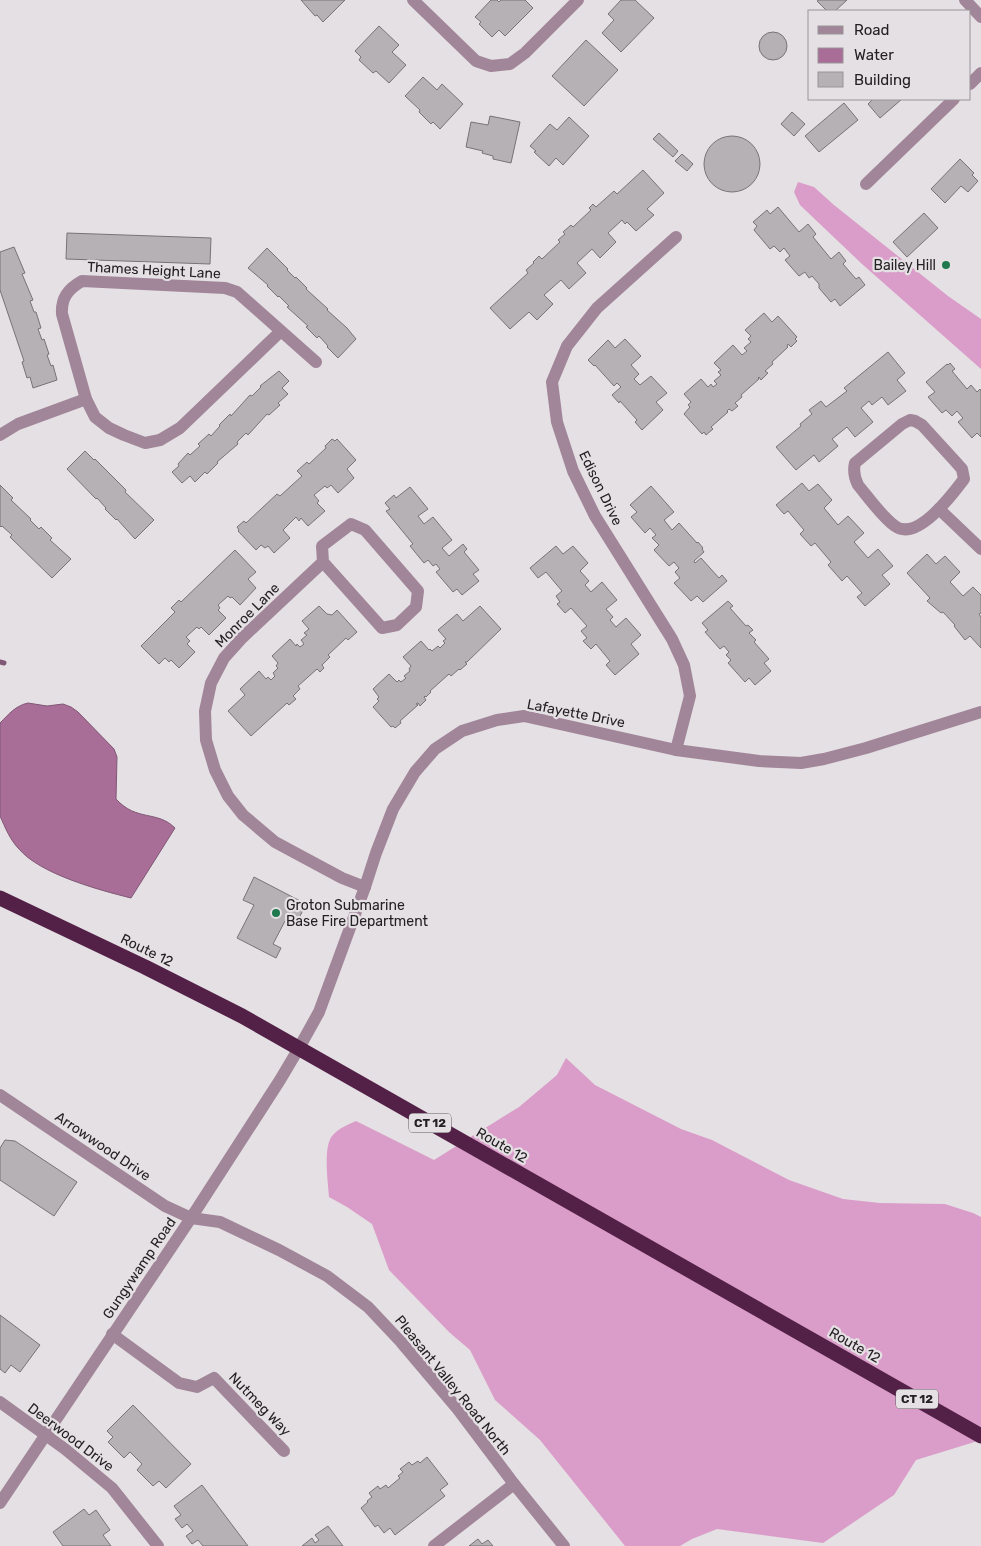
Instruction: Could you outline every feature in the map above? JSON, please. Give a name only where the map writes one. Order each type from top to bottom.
[{"type":"highway","name":"Route 12","points":[[0,898],[242,1016],[981,1436]]},
{"type":"street","points":[[413,0],[476,61],[491,66],[510,64],[525,53],[578,0]]},
{"type":"street","points":[[965,0],[981,17]]},
{"type":"street","points":[[971,83],[981,73]]},
{"type":"street","points":[[866,184],[953,100]]},
{"type":"street","name":"Edison Drive","points":[[676,237],[597,308],[567,346],[552,382],[557,422],[573,471],[595,516],[672,639],[684,665],[690,696],[676,750]]},
{"type":"street","name":"Thames Height Lane","points":[[281,331],[180,428],[160,440],[145,443],[109,428],[95,417],[86,400],[62,314],[62,306],[65,295],[82,281],[225,288],[237,292],[316,362]]},
{"type":"street","points":[[0,436],[18,424],[86,400]]},
{"type":"street","points":[[910,420],[915,421],[922,425],[962,469],[964,479],[939,509],[919,526],[904,530],[895,526],[854,479],[853,470],[855,462],[902,424],[910,420]]},
{"type":"street","points":[[939,509],[981,549]]},
{"type":"street","points":[[351,524],[365,530],[418,591],[416,607],[397,625],[382,628],[323,562],[322,546],[351,524]]},
{"type":"street","name":"Monroe Lane","points":[[323,562],[242,638],[224,658],[211,683],[205,711],[206,740],[215,770],[228,796],[243,815],[282,846],[342,878],[366,887]]},
{"type":"street","name":"Lafayette Drive","points":[[299,1048],[320,1012],[366,887],[376,853],[394,810],[415,772],[435,750],[462,731],[497,720],[524,716],[676,750],[759,761],[801,763],[866,748],[981,712]]},
{"type":"street","name":"Gungywamp Road","points":[[0,1503],[191,1218],[299,1048]]},
{"type":"street","name":"Arrowwood Drive","points":[[0,1095],[166,1206],[191,1218]]},
{"type":"street","name":"Pleasant Valley Road North","points":[[191,1218],[220,1222],[280,1250],[328,1276],[368,1307],[432,1378],[564,1546]]},
{"type":"street","name":"Nutmeg Way","points":[[112,1334],[179,1383],[197,1387],[214,1378],[284,1451]]},
{"type":"street","name":"Deerwood Drive","points":[[0,1402],[90,1468],[112,1488],[158,1546]]},
{"type":"street","points":[[434,1546],[514,1484]]},
{"type":"shaded area","points":[[798,182],[814,187],[948,296],[981,319],[981,369],[862,264],[800,205],[794,192]]},
{"type":"shaded area","points":[[566,1058],[595,1085],[681,1129],[712,1140],[789,1180],[843,1199],[880,1203],[945,1204],[981,1217],[981,1440],[916,1460],[894,1495],[823,1543],[717,1529],[680,1546],[625,1546],[540,1440],[495,1400],[470,1350],[449,1332],[389,1270],[372,1224],[329,1197],[327,1165],[329,1141],[343,1127],[356,1121],[434,1160],[519,1107],[557,1075]]},
{"type":"water","points":[[28,703],[47,706],[63,704],[78,712],[114,749],[117,757],[116,799],[132,811],[161,819],[175,828],[131,898],[71,880],[41,866],[19,849],[8,833],[0,816],[0,723],[16,708]]},
{"type":"building","points":[[301,0],[345,0],[323,22]]},
{"type":"building","points":[[491,0],[499,2],[501,0],[525,0],[533,8],[505,36],[499,30],[492,37],[475,17]]},
{"type":"building","points":[[621,0],[635,0],[654,18],[621,52],[602,33],[614,20],[608,14]]},
{"type":"building","points":[[847,0],[836,10],[826,10],[817,1]]},
{"type":"building","points":[[379,26],[399,45],[392,52],[406,65],[389,83],[376,71],[373,73],[359,60],[361,57],[355,51]]},
{"type":"building","points":[[773,32],[783,36],[787,46],[783,56],[773,60],[763,56],[759,46],[763,36]]},
{"type":"building","points":[[586,40],[618,70],[584,106],[552,76]]},
{"type":"building","points":[[423,77],[437,90],[442,84],[463,104],[440,129],[433,122],[431,124],[405,96]]},
{"type":"building","points":[[872,100],[901,100],[880,118],[868,104]]},
{"type":"building","points":[[844,103],[858,120],[819,152],[805,136]]},
{"type":"building","points":[[792,112],[805,124],[794,136],[781,124]]},
{"type":"building","points":[[490,116],[520,122],[511,163],[493,159],[493,156],[482,153],[483,151],[466,147],[471,122],[488,125]]},
{"type":"building","points":[[569,117],[589,136],[563,165],[556,158],[549,166],[530,146],[550,124],[557,130]]},
{"type":"building","points":[[659,133],[678,151],[673,157],[653,139]]},
{"type":"building","points":[[732,136],[743,138],[752,144],[758,153],[760,164],[758,175],[752,184],[743,190],[732,192],[721,190],[712,184],[706,175],[704,164],[706,153],[712,144],[721,138]]},
{"type":"building","points":[[682,154],[693,164],[687,171],[675,161]]},
{"type":"building","points":[[960,159],[974,173],[972,175],[978,181],[968,192],[961,186],[945,203],[931,189]]},
{"type":"building","points":[[643,170],[664,193],[647,209],[654,215],[636,231],[627,222],[625,224],[622,220],[608,233],[616,242],[600,258],[592,249],[577,263],[586,273],[569,289],[561,280],[544,295],[553,304],[537,320],[529,312],[510,329],[490,308],[528,273],[526,270],[539,256],[542,259],[560,242],[558,240],[565,234],[563,232],[571,225],[573,227],[591,210],[589,208],[593,204],[596,207],[614,191],[617,194]]},
{"type":"building","points":[[778,207],[799,232],[808,224],[816,234],[813,237],[831,259],[839,252],[846,261],[843,264],[856,279],[859,277],[865,285],[840,306],[835,299],[831,302],[812,276],[809,278],[805,272],[799,276],[785,260],[790,256],[784,248],[780,252],[774,246],[770,249],[754,230],[757,226],[753,222],[767,210],[770,214]]},
{"type":"building","points":[[924,213],[938,228],[907,257],[893,242]]},
{"type":"building","points":[[67,233],[211,238],[210,264],[66,259]]},
{"type":"building","points":[[14,247],[25,273],[22,274],[33,300],[30,301],[41,328],[38,329],[42,340],[44,339],[49,354],[47,355],[51,366],[53,365],[57,380],[33,388],[30,377],[27,378],[22,362],[24,361],[0,290],[0,252]]},
{"type":"building","points":[[267,248],[356,339],[338,358],[319,336],[317,338],[306,327],[308,326],[287,307],[289,306],[268,285],[248,268]]},
{"type":"building","points":[[764,313],[772,322],[778,316],[797,337],[795,339],[797,341],[791,347],[788,344],[788,347],[765,371],[768,373],[761,380],[759,377],[741,395],[742,397],[735,403],[738,406],[732,411],[729,409],[711,427],[713,429],[706,435],[704,432],[702,434],[684,414],[690,407],[688,405],[691,402],[684,394],[701,379],[708,387],[711,384],[713,387],[717,384],[714,381],[721,375],[718,372],[721,370],[714,363],[733,345],[742,355],[747,351],[744,348],[751,342],[748,339],[751,336],[745,330]]},
{"type":"building","points":[[625,339],[641,356],[631,365],[639,374],[634,379],[640,385],[651,376],[667,393],[656,402],[663,410],[642,430],[635,422],[637,420],[612,395],[621,387],[617,383],[614,386],[588,360],[608,340],[615,348]]},
{"type":"building","points":[[888,352],[905,373],[897,380],[906,391],[888,405],[882,397],[872,405],[869,401],[861,408],[873,422],[855,437],[847,427],[832,439],[838,446],[819,462],[814,455],[796,470],[776,447],[812,414],[809,410],[821,401],[826,407],[847,391],[844,388]]},
{"type":"building","points":[[950,363],[955,369],[952,371],[967,389],[971,385],[977,392],[980,389],[981,391],[981,437],[977,433],[972,438],[958,422],[963,418],[957,411],[952,416],[946,410],[942,413],[928,397],[935,392],[926,382]]},
{"type":"building","points":[[279,371],[289,381],[282,388],[288,394],[278,403],[280,405],[269,415],[267,414],[248,435],[246,433],[237,442],[238,444],[217,462],[207,474],[205,472],[195,482],[190,476],[182,483],[172,472],[179,466],[178,464],[188,453],[190,455],[200,446],[198,444],[209,434],[211,436],[219,425],[230,414],[231,416],[250,395],[252,396],[260,386]]},
{"type":"building","points":[[332,439],[335,441],[337,439],[356,460],[347,469],[354,478],[338,493],[331,485],[327,488],[325,486],[314,495],[319,501],[317,503],[325,511],[308,526],[301,518],[299,521],[296,517],[283,530],[290,538],[274,553],[268,546],[265,548],[261,545],[256,550],[238,531],[237,527],[244,521],[246,523],[277,494],[280,496],[302,476],[297,471],[307,462],[309,464],[326,448],[325,446]]},
{"type":"building","points":[[85,451],[154,520],[135,539],[67,469]]},
{"type":"building","points":[[802,483],[809,491],[818,484],[832,500],[824,508],[838,525],[848,516],[864,533],[854,542],[868,558],[878,549],[893,566],[882,575],[890,584],[865,606],[857,597],[862,593],[847,576],[842,581],[828,565],[831,562],[815,543],[811,546],[800,534],[804,530],[788,511],[784,514],[776,505]]},
{"type":"building","points":[[0,485],[30,520],[39,529],[41,527],[52,538],[50,540],[71,559],[52,578],[10,537],[12,535],[0,526]]},
{"type":"building","points":[[651,486],[674,512],[664,520],[672,530],[679,523],[703,548],[704,552],[694,561],[695,563],[701,558],[719,578],[722,575],[727,581],[703,602],[697,596],[691,601],[674,583],[680,578],[675,572],[679,568],[674,562],[669,566],[654,550],[659,545],[652,538],[656,535],[650,528],[645,533],[631,517],[637,512],[630,505]]},
{"type":"building","points":[[410,487],[428,509],[418,516],[424,524],[433,517],[452,540],[442,548],[449,556],[463,544],[467,549],[464,552],[479,570],[473,574],[479,581],[462,595],[457,589],[453,592],[436,572],[440,569],[436,564],[433,566],[428,560],[424,563],[410,546],[413,544],[386,511],[390,509],[385,503],[394,495],[396,498]]},
{"type":"building","points":[[556,546],[563,554],[573,546],[588,563],[580,571],[589,581],[585,585],[591,592],[602,582],[617,600],[606,609],[613,617],[610,620],[616,627],[626,618],[641,635],[631,644],[639,654],[615,675],[606,665],[610,661],[596,644],[591,649],[583,641],[587,638],[581,631],[587,626],[571,608],[565,613],[557,604],[560,602],[556,596],[562,591],[546,572],[538,578],[530,568]]},
{"type":"building","points":[[235,550],[256,572],[248,579],[256,588],[240,605],[232,597],[228,596],[218,605],[220,608],[218,610],[226,618],[209,635],[201,627],[199,629],[197,627],[186,637],[190,641],[187,644],[195,652],[179,668],[171,660],[169,662],[165,658],[159,664],[141,646],[175,612],[171,608],[179,600],[181,602]]},
{"type":"building","points":[[927,554],[936,564],[945,556],[960,572],[950,582],[963,596],[973,587],[981,595],[981,613],[979,614],[981,617],[981,648],[970,636],[965,640],[943,612],[941,613],[927,601],[930,598],[907,573]]},
{"type":"building","points":[[728,601],[733,606],[730,608],[746,626],[748,625],[753,630],[749,633],[756,640],[754,642],[769,659],[764,663],[771,671],[755,685],[749,678],[745,682],[728,663],[731,660],[726,655],[729,652],[724,646],[720,649],[705,632],[708,630],[702,623]]},
{"type":"building","points":[[319,606],[327,614],[332,615],[337,610],[357,632],[348,640],[346,638],[328,655],[330,657],[322,665],[324,668],[320,672],[317,669],[298,686],[300,689],[293,696],[296,699],[289,705],[287,703],[251,736],[228,711],[245,695],[240,689],[259,671],[266,679],[268,677],[271,680],[275,676],[273,673],[278,668],[276,666],[278,663],[272,656],[290,639],[296,646],[297,644],[300,647],[304,644],[301,640],[307,635],[304,633],[309,629],[302,621]]},
{"type":"building","points":[[480,606],[501,629],[465,662],[467,664],[451,676],[449,674],[430,691],[424,697],[426,700],[420,706],[418,703],[416,704],[418,705],[400,721],[401,723],[395,728],[391,727],[373,707],[379,701],[377,699],[379,697],[373,689],[389,674],[397,682],[399,680],[401,682],[406,678],[404,676],[410,671],[411,666],[403,657],[421,641],[429,650],[432,651],[438,646],[440,648],[446,639],[438,630],[457,614],[463,621]]},
{"type":"building","name":"Groton Submarine Base Fire Department","points":[[254,877],[306,904],[295,926],[285,921],[273,944],[281,948],[276,958],[237,938],[254,905],[243,900]]},
{"type":"building","points":[[5,1140],[15,1141],[77,1182],[54,1216],[0,1180],[0,1148]]},
{"type":"building","points":[[0,1315],[40,1345],[20,1372],[11,1365],[5,1373],[0,1369]]},
{"type":"building","points":[[133,1405],[191,1464],[166,1488],[159,1481],[153,1486],[137,1470],[142,1464],[130,1452],[124,1458],[108,1442],[113,1437],[107,1431]]},
{"type":"building","points":[[427,1457],[448,1484],[440,1490],[445,1496],[395,1535],[390,1528],[384,1533],[378,1525],[375,1527],[361,1508],[372,1497],[369,1493],[378,1486],[380,1489],[386,1485],[388,1488],[400,1478],[398,1476],[403,1472],[400,1469],[409,1462],[412,1465],[418,1461],[420,1463]]},
{"type":"building","points":[[202,1485],[248,1546],[203,1546],[198,1540],[192,1544],[186,1536],[193,1531],[187,1524],[182,1528],[175,1519],[181,1515],[174,1506]]},
{"type":"building","points":[[84,1509],[89,1515],[96,1510],[110,1530],[103,1535],[111,1546],[63,1546],[53,1532]]},
{"type":"building","points":[[328,1526],[343,1546],[302,1546],[312,1538],[315,1543],[319,1540],[315,1535]]},
{"type":"building","points":[[478,1539],[482,1544],[488,1540],[493,1546],[469,1546]]},
{"type":"waterway","points":[[0,662],[4,663]]},
{"type":"place","name":"Bailey Hill","points":[[946,265]]},
{"type":"place","name":"Groton Submarine Base Fire Department","points":[[276,913]]}]
